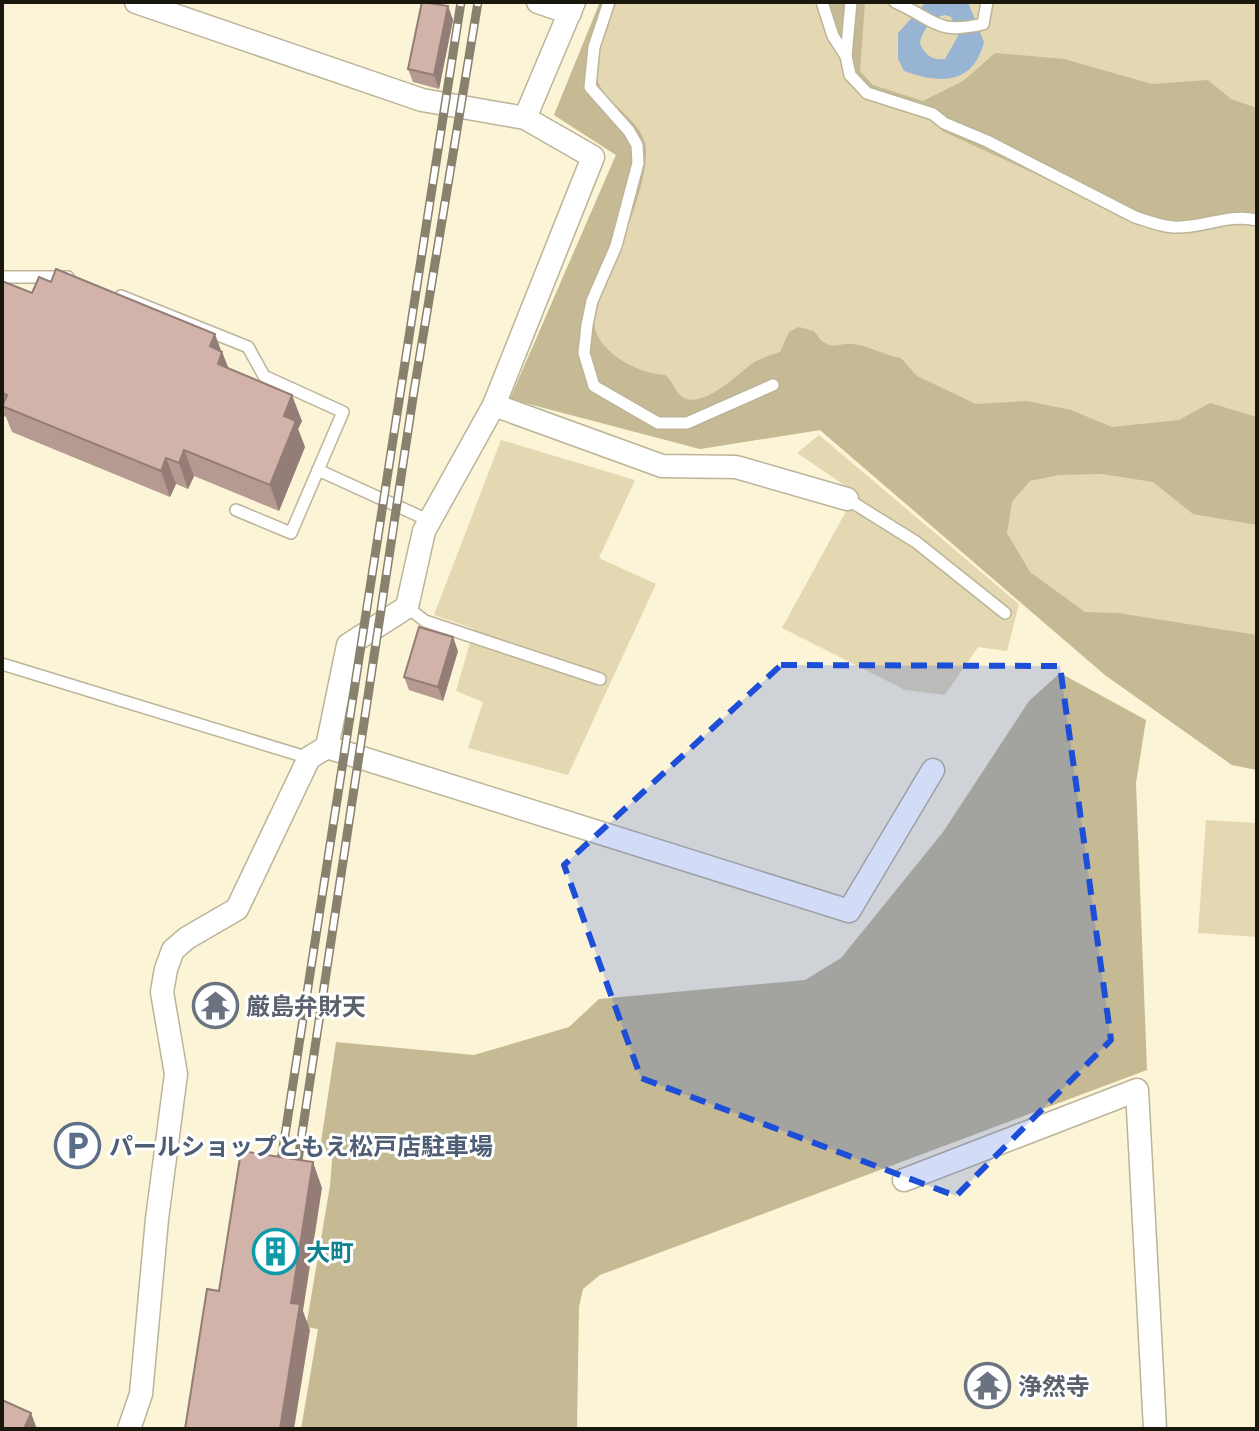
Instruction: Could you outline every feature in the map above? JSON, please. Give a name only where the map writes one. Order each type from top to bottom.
[{"type":"street","points":[[129,1429],[141,1394],[157,1219],[176,1074],[162,992],[166,969],[173,950],[187,938],[237,909],[318,752],[348,645],[407,607],[424,531],[494,405],[593,157],[525,118],[422,100],[136,2]]},
{"type":"street","points":[[525,118],[572,8],[538,2]]},
{"type":"street","points":[[494,405],[662,466],[736,467],[847,499]]},
{"type":"street","points":[[318,752],[849,911],[933,770]]},
{"type":"street","points":[[904,1180],[1137,1090],[1155,1429]]},
{"type":"lane","points":[[609,2],[594,47],[590,87],[629,131],[637,145],[638,163],[616,246],[592,301],[587,325],[584,353],[594,386],[658,423],[687,423],[773,385]]},
{"type":"lane","points":[[822,2],[833,36],[846,56]]},
{"type":"lane","points":[[851,2],[846,56],[850,75],[867,93],[933,114],[944,123],[987,141],[1135,217],[1176,228],[1228,217],[1257,220]]},
{"type":"lane","points":[[895,2],[935,26],[954,31],[983,24],[987,2]]},
{"type":"lane","points":[[2,277],[72,277],[87,283]]},
{"type":"lane","points":[[102,288],[248,347],[264,376],[343,412],[291,533],[236,510]]},
{"type":"lane","points":[[318,470],[430,521]]},
{"type":"lane","points":[[847,499],[916,542],[1005,613]]},
{"type":"lane","points":[[407,607],[425,621],[600,679]]},
{"type":"lane","points":[[2,664],[318,752]]},
{"type":"highlighted area","points":[[781,665],[1060,666],[1111,1040],[956,1196],[641,1078],[564,865]]},
{"type":"shaded area","points":[[600,2],[1257,2],[1257,770],[1232,765],[1105,675],[820,430],[700,449],[510,399],[616,155],[554,115]]},
{"type":"shaded area","points":[[600,2],[616,2],[599,51],[597,79],[602,90],[636,126],[646,148],[635,207],[594,312],[595,330],[615,356],[645,371],[665,375],[680,395],[699,399],[720,388],[756,361],[780,352],[789,332],[799,327],[814,331],[830,345],[859,345],[901,358],[917,376],[976,404],[1027,401],[1071,410],[1112,427],[1179,420],[1210,403],[1257,417],[1257,525],[1193,514],[1153,482],[1102,474],[1059,475],[1030,481],[1012,502],[1007,533],[1030,572],[1085,612],[1118,613],[1257,635],[1257,770],[1232,765],[1105,675],[820,430],[700,449],[510,399],[616,155],[554,115]]},
{"type":"shaded area","points":[[816,2],[865,2],[860,71],[873,85],[923,101],[963,81],[995,53],[1064,59],[1152,84],[1208,80],[1231,99],[1257,108],[1257,227],[1241,223],[1174,231],[1071,190],[944,132],[925,115],[864,99],[844,77],[840,55],[829,37]]},
{"type":"shaded area","points":[[819,435],[1019,604],[1007,651],[978,647],[945,695],[905,690],[782,628],[856,493],[797,453]]},
{"type":"shaded area","points":[[501,440],[635,480],[599,558],[656,584],[568,775],[468,748],[483,702],[456,691],[474,629],[434,615]]},
{"type":"shaded area","points":[[1060,673],[1146,720],[1136,783],[1147,1070],[600,1275],[583,1289],[579,1307],[577,1429],[301,1429],[318,1329],[306,1327],[330,1186],[332,1160],[321,1142],[336,1042],[474,1055],[569,1027],[599,999],[805,980],[841,958],[943,832],[1029,701]]},
{"type":"shaded area","points":[[1206,820],[1257,823],[1257,937],[1198,933]]},
{"type":"water","points":[[926,2],[968,2],[984,42],[979,56],[963,74],[953,78],[930,78],[904,71],[898,59],[898,33]],"holes":[[[951,17],[958,36],[945,59],[932,58],[920,43],[923,33],[936,18]]]},
{"type":"building","points":[[422,2],[448,6],[434,75],[408,69]]},
{"type":"building","points":[[56,269],[215,334],[210,346],[222,352],[218,364],[292,395],[284,416],[296,421],[270,485],[184,450],[179,463],[166,458],[161,471],[2,406],[7,395],[2,393],[2,281],[32,293],[39,277],[51,282]]},
{"type":"building","points":[[419,627],[453,637],[438,687],[404,677]]},
{"type":"building","name":"大町","points":[[241,1151],[313,1162],[291,1303],[300,1304],[280,1429],[185,1429],[207,1289],[219,1291]]},
{"type":"building","points":[[2,1400],[31,1413],[24,1429],[2,1429]]},
{"type":"railway","points":[[278,1180],[461,2]]},
{"type":"railway","points":[[295,1180],[414,391],[478,2]]},
{"type":"place","name":"厳島弁財天","points":[[215,1006]]},
{"type":"place","name":"パールショップともえ松戸店駐車場","points":[[78,1146]]},
{"type":"place","name":"大町","points":[[275,1252]]},
{"type":"place","name":"浄然寺","points":[[987,1386]]}]
